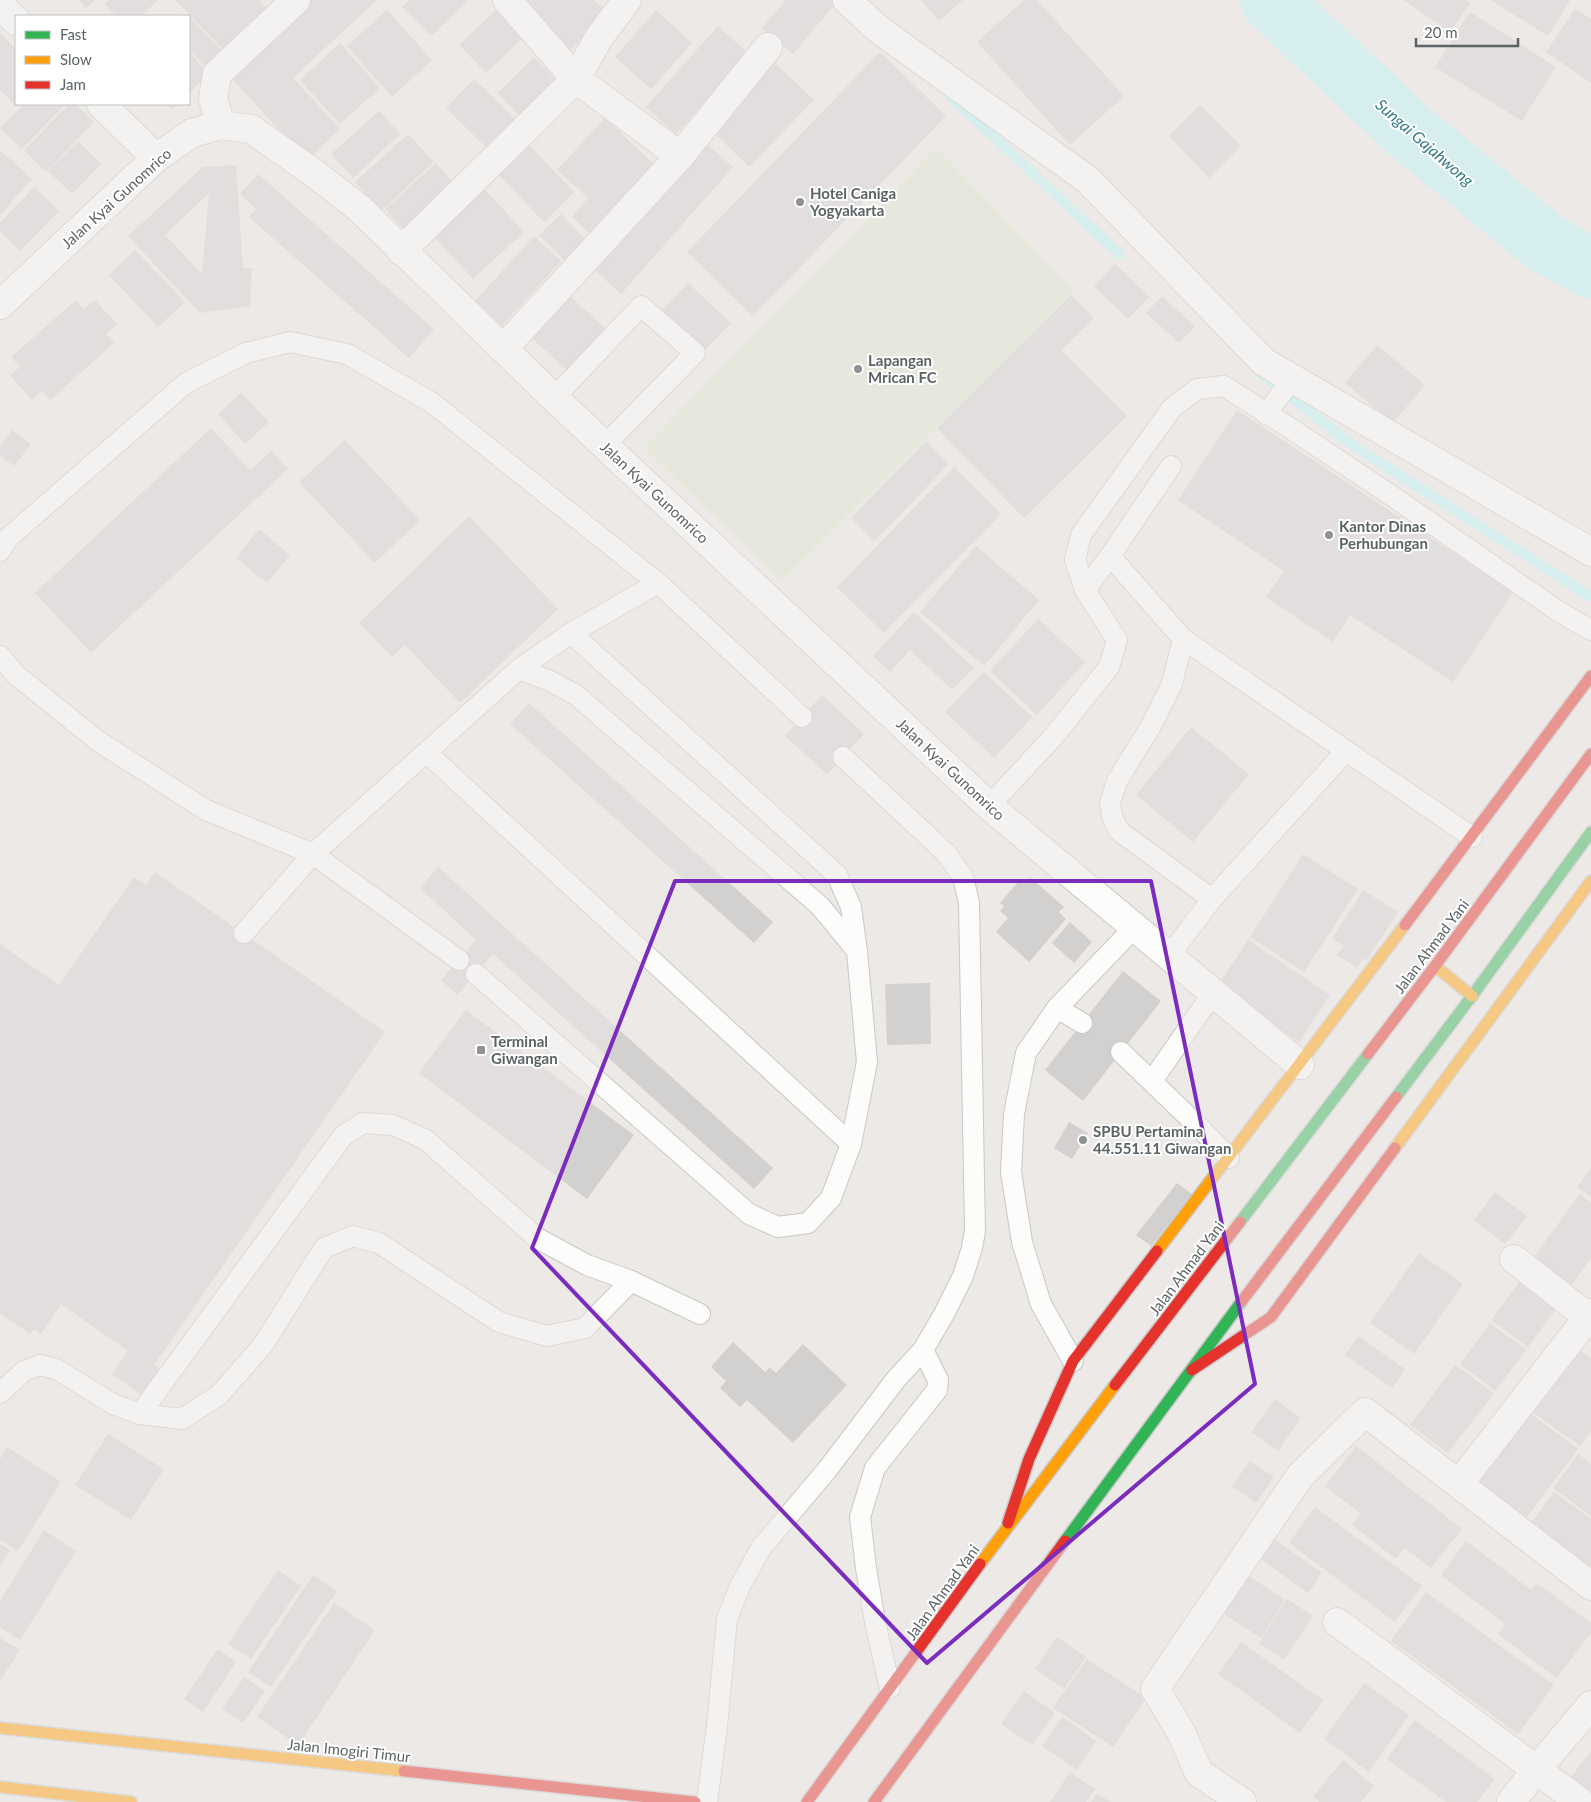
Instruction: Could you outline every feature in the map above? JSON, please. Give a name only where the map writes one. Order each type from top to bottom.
[{"type":"main road","points":[[1006,1528],[1029,1459],[1073,1360],[1300,1065],[1591,676]]},
{"type":"main road","name":"Jalan Ahmad Yani","points":[[807,1802],[1006,1528],[1435,966],[1591,754]]},
{"type":"main road","points":[[874,1802],[1188,1373],[1472,996],[1591,832]]},
{"type":"main road","points":[[1188,1373],[1272,1317],[1591,881]]},
{"type":"main road","points":[[1435,966],[1472,996]]},
{"type":"main road","name":"Jalan Imogiri Timur","points":[[0,1728],[695,1802]]},
{"type":"main road","points":[[0,1787],[131,1802]]},
{"type":"street","points":[[221,125],[213,99],[217,74],[296,0]]},
{"type":"street","points":[[507,0],[576,79],[680,156]]},
{"type":"street","points":[[401,251],[576,79],[598,39],[627,0]]},
{"type":"street","points":[[847,0],[878,29],[1088,180],[1264,362],[1290,383],[1591,552]]},
{"type":"street","points":[[0,5],[15,20]]},
{"type":"street","points":[[504,349],[680,156],[768,47]]},
{"type":"street","points":[[102,105],[156,158]]},
{"type":"street","name":"Jalan Kyai Gunomrico","points":[[0,306],[156,158],[192,133],[221,125],[251,129],[314,173],[360,209],[554,398],[989,806],[1300,1065]]},
{"type":"street","points":[[1459,1484],[1588,1323],[1514,1259]]},
{"type":"street","points":[[1242,1802],[1199,1773],[1180,1732],[1155,1690],[1300,1476],[1365,1412],[1591,1586]]},
{"type":"street","points":[[1337,1622],[1580,1802]]},
{"type":"street","points":[[1511,1802],[1591,1705]]},
{"type":"lane","points":[[554,398],[642,306],[695,353],[605,445]]},
{"type":"lane","points":[[3,541],[186,383],[246,353],[290,342],[347,354],[431,402],[658,583],[802,717]]},
{"type":"lane","points":[[1270,409],[1290,383]]},
{"type":"lane","points":[[989,806],[1054,736],[1109,667],[1117,640],[1085,590],[1075,560],[1081,535],[1172,408],[1197,389],[1224,386],[1270,409],[1558,611],[1591,630]]},
{"type":"lane","points":[[1085,590],[1171,466]]},
{"type":"lane","points":[[1110,556],[1183,639],[1472,837]]},
{"type":"lane","points":[[244,933],[313,854],[519,669],[571,633],[658,583]]},
{"type":"lane","points":[[476,974],[749,1214],[778,1227],[808,1223],[831,1198],[851,1144],[867,1062],[851,907],[837,875],[571,633]]},
{"type":"lane","points":[[1183,639],[1172,684],[1151,726],[1117,781],[1110,803],[1112,816],[1119,831],[1212,899]]},
{"type":"lane","points":[[0,656],[16,676],[98,741],[206,810],[313,854],[459,960]]},
{"type":"lane","points":[[519,669],[550,681],[576,695],[820,906],[857,951]]},
{"type":"lane","points":[[1169,956],[1212,899],[1346,750]]},
{"type":"lane","points":[[427,752],[851,1144]]},
{"type":"lane","points":[[707,1802],[717,1726],[727,1619],[740,1586],[761,1548],[827,1470],[897,1378],[923,1350],[963,1276],[975,1231],[969,903],[963,877],[946,853],[843,757]]},
{"type":"lane","points":[[1073,1360],[1041,1304],[1022,1242],[1011,1172],[1014,1114],[1026,1053],[1057,1008],[1135,927]]},
{"type":"lane","points":[[1152,1081],[1214,993]]},
{"type":"lane","points":[[1057,1008],[1082,1023]]},
{"type":"lane","points":[[1120,1052],[1152,1081],[1229,1158]]},
{"type":"lane","points":[[140,1414],[343,1136],[363,1123],[393,1125],[426,1140],[537,1238],[587,1265],[631,1281],[700,1314]]},
{"type":"lane","points":[[0,1393],[24,1371],[40,1365],[56,1369],[113,1404],[140,1414],[182,1418],[219,1395],[263,1345],[324,1248],[353,1236],[379,1243],[499,1322],[547,1336],[585,1328],[631,1281]]},
{"type":"lane","points":[[890,1688],[875,1622],[860,1517],[875,1468],[937,1390],[938,1380],[923,1350]]},
{"type":"highlighted area","points":[[675,881],[1151,881],[1255,1384],[927,1663],[532,1248]]},
{"type":"green space","name":"Lapangan Mrican FC","points":[[936,148],[1075,290],[781,582],[644,448]]},
{"type":"building","points":[[79,0],[95,0],[86,8]]},
{"type":"building","points":[[109,0],[158,0],[142,15],[115,15],[105,4]]},
{"type":"building","points":[[175,0],[259,0],[271,13],[227,54]]},
{"type":"building","points":[[299,0],[377,0],[293,78],[340,129],[307,160],[224,70]]},
{"type":"building","points":[[409,0],[468,0],[431,36],[402,7]]},
{"type":"building","points":[[509,0],[594,0],[607,11],[568,53]]},
{"type":"building","points":[[786,0],[830,0],[835,4],[793,54],[762,28]]},
{"type":"building","points":[[921,0],[963,0],[939,21]]},
{"type":"building","points":[[1024,0],[1037,0],[1124,96],[1070,145],[977,42]]},
{"type":"building","points":[[1404,0],[1467,0],[1471,3],[1449,32]]},
{"type":"building","points":[[1493,0],[1570,0],[1548,36]]},
{"type":"building","points":[[500,6],[526,35],[486,73],[459,45]]},
{"type":"building","points":[[1575,9],[1591,19],[1591,83],[1546,52]]},
{"type":"building","points":[[387,10],[432,60],[392,97],[347,46]]},
{"type":"building","points":[[656,10],[692,43],[651,89],[615,57]]},
{"type":"building","points":[[1470,12],[1556,67],[1522,121],[1435,67]]},
{"type":"building","points":[[190,17],[227,56],[210,72],[190,51]]},
{"type":"building","points":[[718,26],[748,53],[676,134],[646,107]]},
{"type":"building","points":[[0,33],[15,48],[15,105],[0,90]]},
{"type":"building","points":[[340,43],[380,88],[340,124],[300,80]]},
{"type":"building","name":"Hotel Caniga Yogyakarta","points":[[880,52],[946,116],[753,316],[687,252]]},
{"type":"building","points":[[190,53],[209,74],[190,92]]},
{"type":"building","points":[[534,57],[562,86],[525,122],[498,93]]},
{"type":"building","points":[[771,59],[814,100],[749,167],[707,126]]},
{"type":"building","points":[[474,79],[518,122],[490,151],[446,108]]},
{"type":"building","points":[[23,105],[65,105],[22,149],[0,128]]},
{"type":"building","points":[[68,105],[76,105],[94,122],[46,172],[24,150]]},
{"type":"building","points":[[168,105],[177,105],[172,109]]},
{"type":"building","points":[[1200,105],[1241,146],[1209,178],[1169,136]]},
{"type":"building","points":[[379,111],[400,134],[353,178],[331,154]]},
{"type":"building","points":[[605,118],[660,170],[596,239],[572,217],[588,198],[557,170]]},
{"type":"building","points":[[408,134],[434,162],[381,211],[355,182]]},
{"type":"building","points":[[699,137],[733,167],[621,294],[587,263]]},
{"type":"building","points":[[78,141],[101,164],[72,194],[48,171]]},
{"type":"building","points":[[527,143],[574,192],[544,222],[497,173]]},
{"type":"building","points":[[0,150],[32,179],[0,215]]},
{"type":"building","points":[[436,163],[459,190],[409,236],[385,209]]},
{"type":"building","points":[[236,165],[243,268],[252,268],[250,306],[200,313],[128,236],[203,167]],"holes":[[[209,193],[202,274],[165,235]]]},
{"type":"building","points":[[258,174],[434,329],[409,358],[249,217],[256,209],[240,194]]},
{"type":"building","points":[[479,183],[524,232],[473,279],[428,230]]},
{"type":"building","points":[[34,187],[59,211],[20,251],[0,231],[0,223]]},
{"type":"building","points":[[561,214],[593,247],[572,268],[539,235]]},
{"type":"building","points":[[534,236],[561,261],[501,327],[474,302]]},
{"type":"building","points":[[135,250],[185,302],[158,327],[109,275]]},
{"type":"building","points":[[1115,264],[1149,297],[1128,319],[1094,286]]},
{"type":"building","points":[[688,283],[731,323],[703,352],[660,312]]},
{"type":"building","points":[[563,290],[605,328],[567,370],[525,332]]},
{"type":"building","points":[[1071,295],[1094,318],[1061,350],[1127,416],[1024,518],[937,428]]},
{"type":"building","points":[[1162,296],[1195,327],[1179,343],[1146,313]]},
{"type":"building","points":[[76,300],[84,309],[95,300],[117,324],[106,334],[114,343],[50,400],[42,391],[32,400],[10,375],[20,367],[11,357]]},
{"type":"building","points":[[1377,345],[1425,385],[1393,423],[1345,383]]},
{"type":"building","points":[[241,393],[269,422],[245,444],[218,414]]},
{"type":"building","name":"Kantor Dinas Perhubungan","points":[[1237,410],[1513,592],[1453,682],[1350,615],[1333,642],[1266,597],[1284,571],[1178,500]]},
{"type":"building","points":[[211,428],[250,470],[271,451],[288,469],[91,653],[35,593]]},
{"type":"building","points":[[12,430],[31,444],[14,466],[0,456],[0,446]]},
{"type":"building","points":[[345,440],[420,520],[375,563],[299,482]]},
{"type":"building","points":[[926,441],[949,464],[874,541],[851,518]]},
{"type":"building","points":[[954,467],[1001,514],[884,633],[837,587]]},
{"type":"building","points":[[469,516],[558,609],[460,703],[405,645],[392,657],[359,623]]},
{"type":"building","points":[[259,529],[290,555],[267,583],[236,558]]},
{"type":"building","points":[[976,546],[1039,600],[984,666],[920,612]]},
{"type":"building","points":[[914,612],[974,668],[952,690],[910,650],[890,672],[873,656]]},
{"type":"building","points":[[1038,619],[1085,662],[1037,715],[990,671]]},
{"type":"building","points":[[984,672],[1032,717],[994,758],[945,712]]},
{"type":"building","points":[[822,695],[864,734],[827,774],[785,736]]},
{"type":"building","points":[[529,703],[773,922],[754,943],[510,724]]},
{"type":"building","points":[[1191,727],[1249,774],[1193,842],[1136,795]]},
{"type":"building","points":[[1303,854],[1358,889],[1304,972],[1250,937]]},
{"type":"building","points":[[438,867],[773,1168],[754,1189],[493,954],[457,995],[441,980],[476,940],[420,888]]},
{"type":"building","points":[[155,872],[385,1032],[154,1365],[160,1370],[143,1396],[112,1374],[128,1351],[61,1304],[41,1334],[34,1329],[30,1334],[0,1313],[0,944],[59,985],[134,877],[146,885]]},
{"type":"building","points":[[1030,877],[1064,907],[1059,912],[1066,919],[1029,962],[996,932],[1008,918],[1000,911],[1004,906],[1000,903],[1020,880],[1024,884]]},
{"type":"building","points":[[1363,890],[1398,912],[1366,961],[1363,958],[1357,968],[1337,955],[1344,946],[1332,939]]},
{"type":"building","points":[[1070,922],[1092,942],[1074,963],[1052,943]]},
{"type":"building","points":[[1248,940],[1330,995],[1299,1042],[1217,987]]},
{"type":"building","points":[[1123,971],[1161,1001],[1083,1101],[1045,1070]]},
{"type":"building","points":[[930,983],[931,1044],[887,1045],[885,984]]},
{"type":"building","points":[[466,1010],[634,1135],[587,1199],[419,1073]]},
{"type":"building","points":[[1069,1122],[1088,1133],[1072,1159],[1054,1148]]},
{"type":"building","points":[[1591,1168],[1591,1197],[1577,1187]]},
{"type":"building","points":[[1177,1183],[1192,1194],[1151,1246],[1136,1235]]},
{"type":"building","points":[[1495,1192],[1527,1216],[1505,1244],[1474,1220]]},
{"type":"building","points":[[1580,1194],[1591,1202],[1591,1258],[1571,1286],[1533,1258]]},
{"type":"building","points":[[1419,1253],[1463,1284],[1414,1354],[1370,1323]]},
{"type":"building","points":[[1521,1280],[1557,1307],[1528,1347],[1491,1320]]},
{"type":"building","points":[[1490,1323],[1526,1350],[1495,1391],[1460,1364]]},
{"type":"building","points":[[1358,1336],[1405,1369],[1392,1388],[1345,1355]]},
{"type":"building","points":[[733,1342],[765,1372],[770,1367],[776,1373],[803,1344],[847,1385],[793,1443],[747,1400],[740,1407],[720,1388],[726,1381],[711,1367]]},
{"type":"building","points":[[1574,1345],[1591,1358],[1591,1431],[1580,1446],[1527,1408]]},
{"type":"building","points":[[1455,1365],[1494,1393],[1448,1453],[1410,1425]]},
{"type":"building","points":[[1275,1399],[1301,1418],[1278,1451],[1251,1432]]},
{"type":"building","points":[[1526,1410],[1578,1449],[1523,1522],[1471,1483]]},
{"type":"building","points":[[108,1434],[164,1469],[131,1520],[75,1485]]},
{"type":"building","points":[[1356,1446],[1462,1529],[1431,1568],[1405,1548],[1396,1559],[1352,1525],[1361,1514],[1325,1486]]},
{"type":"building","points":[[7,1447],[61,1482],[18,1551],[0,1540],[0,1459]]},
{"type":"building","points":[[1578,1454],[1591,1464],[1591,1516],[1553,1488]]},
{"type":"building","points":[[1250,1461],[1274,1477],[1256,1503],[1232,1486]]},
{"type":"building","points":[[1554,1492],[1591,1519],[1591,1565],[1587,1570],[1528,1527]]},
{"type":"building","points":[[1315,1507],[1422,1586],[1395,1622],[1289,1543]]},
{"type":"building","points":[[44,1530],[76,1551],[20,1640],[0,1627],[0,1601]]},
{"type":"building","points":[[1273,1538],[1322,1573],[1308,1593],[1259,1558]]},
{"type":"building","points":[[1466,1541],[1531,1590],[1537,1583],[1591,1623],[1591,1633],[1557,1678],[1498,1634],[1505,1624],[1441,1575]]},
{"type":"building","points":[[0,1544],[10,1550],[0,1566]]},
{"type":"building","points":[[278,1570],[301,1586],[251,1659],[228,1644]]},
{"type":"building","points":[[313,1575],[337,1591],[271,1687],[248,1672]]},
{"type":"building","points":[[1249,1576],[1285,1600],[1261,1638],[1224,1614]]},
{"type":"building","points":[[1426,1592],[1554,1685],[1518,1734],[1391,1641]]},
{"type":"building","points":[[1287,1599],[1313,1616],[1284,1660],[1259,1643]]},
{"type":"building","points":[[334,1603],[375,1630],[298,1745],[257,1717]]},
{"type":"building","points":[[1057,1637],[1086,1657],[1064,1689],[1035,1669]]},
{"type":"building","points":[[0,1638],[20,1650],[0,1681]]},
{"type":"building","points":[[1241,1642],[1323,1700],[1300,1733],[1218,1674]]},
{"type":"building","points":[[218,1649],[236,1662],[203,1712],[184,1699]]},
{"type":"building","points":[[1087,1659],[1146,1698],[1113,1747],[1053,1708]]},
{"type":"building","points":[[244,1677],[265,1691],[243,1723],[222,1709]]},
{"type":"building","points":[[1364,1683],[1409,1715],[1369,1772],[1324,1739]]},
{"type":"building","points":[[1024,1691],[1055,1713],[1032,1745],[1001,1724]]},
{"type":"building","points":[[1062,1717],[1096,1741],[1077,1770],[1042,1746]]},
{"type":"building","points":[[1415,1720],[1495,1779],[1477,1802],[1446,1802],[1387,1759]]},
{"type":"building","points":[[1591,1751],[1591,1792],[1571,1777]]},
{"type":"building","points":[[1343,1760],[1374,1786],[1361,1802],[1319,1802],[1313,1797]]},
{"type":"building","points":[[1070,1772],[1095,1789],[1086,1802],[1050,1802]]},
{"type":"building","points":[[1097,1793],[1110,1802],[1091,1802]]},
{"type":"waterway","name":"Sungai Gajahwong","points":[[1270,0],[1408,130],[1544,242],[1591,268]]},
{"type":"waterway","points":[[949,95],[1119,254]]},
{"type":"waterway","points":[[1261,374],[1351,444],[1591,597]]},
{"type":"traffic: fast","points":[[1396,1097],[1591,832]]},
{"type":"traffic: fast","points":[[1240,1222],[1368,1054]]},
{"type":"traffic: fast","points":[[1065,1541],[1242,1301]]},
{"type":"traffic: slow","points":[[1395,1148],[1591,881]]},
{"type":"traffic: slow","points":[[1157,1251],[1405,925]]},
{"type":"traffic: slow","points":[[1435,966],[1472,996]]},
{"type":"traffic: slow","points":[[980,1564],[1115,1385]]},
{"type":"traffic: slow","points":[[0,1728],[404,1771]]},
{"type":"traffic: slow","points":[[0,1787],[131,1802]]},
{"type":"traffic: jam","points":[[1405,925],[1591,676]]},
{"type":"traffic: jam","points":[[1368,1054],[1591,754]]},
{"type":"traffic: jam","points":[[1242,1301],[1396,1097]]},
{"type":"traffic: jam","points":[[1192,1370],[1271,1317],[1395,1148]]},
{"type":"traffic: jam","points":[[1115,1385],[1240,1222]]},
{"type":"traffic: jam","points":[[1008,1523],[1029,1459],[1073,1361],[1157,1251]]},
{"type":"traffic: jam","points":[[874,1802],[1065,1541]]},
{"type":"traffic: jam","points":[[807,1802],[980,1564]]},
{"type":"traffic: jam","points":[[404,1771],[695,1802]]},
{"type":"place","name":"Hotel Caniga Yogyakarta","points":[[800,202]]},
{"type":"place","name":"Lapangan Mrican FC","points":[[858,369]]},
{"type":"place","name":"Kantor Dinas Perhubungan","points":[[1329,535]]},
{"type":"place","name":"Terminal Giwangan","points":[[481,1050]]},
{"type":"place","name":"SPBU Pertamina 44.551.11 Giwangan","points":[[1083,1140]]}]
